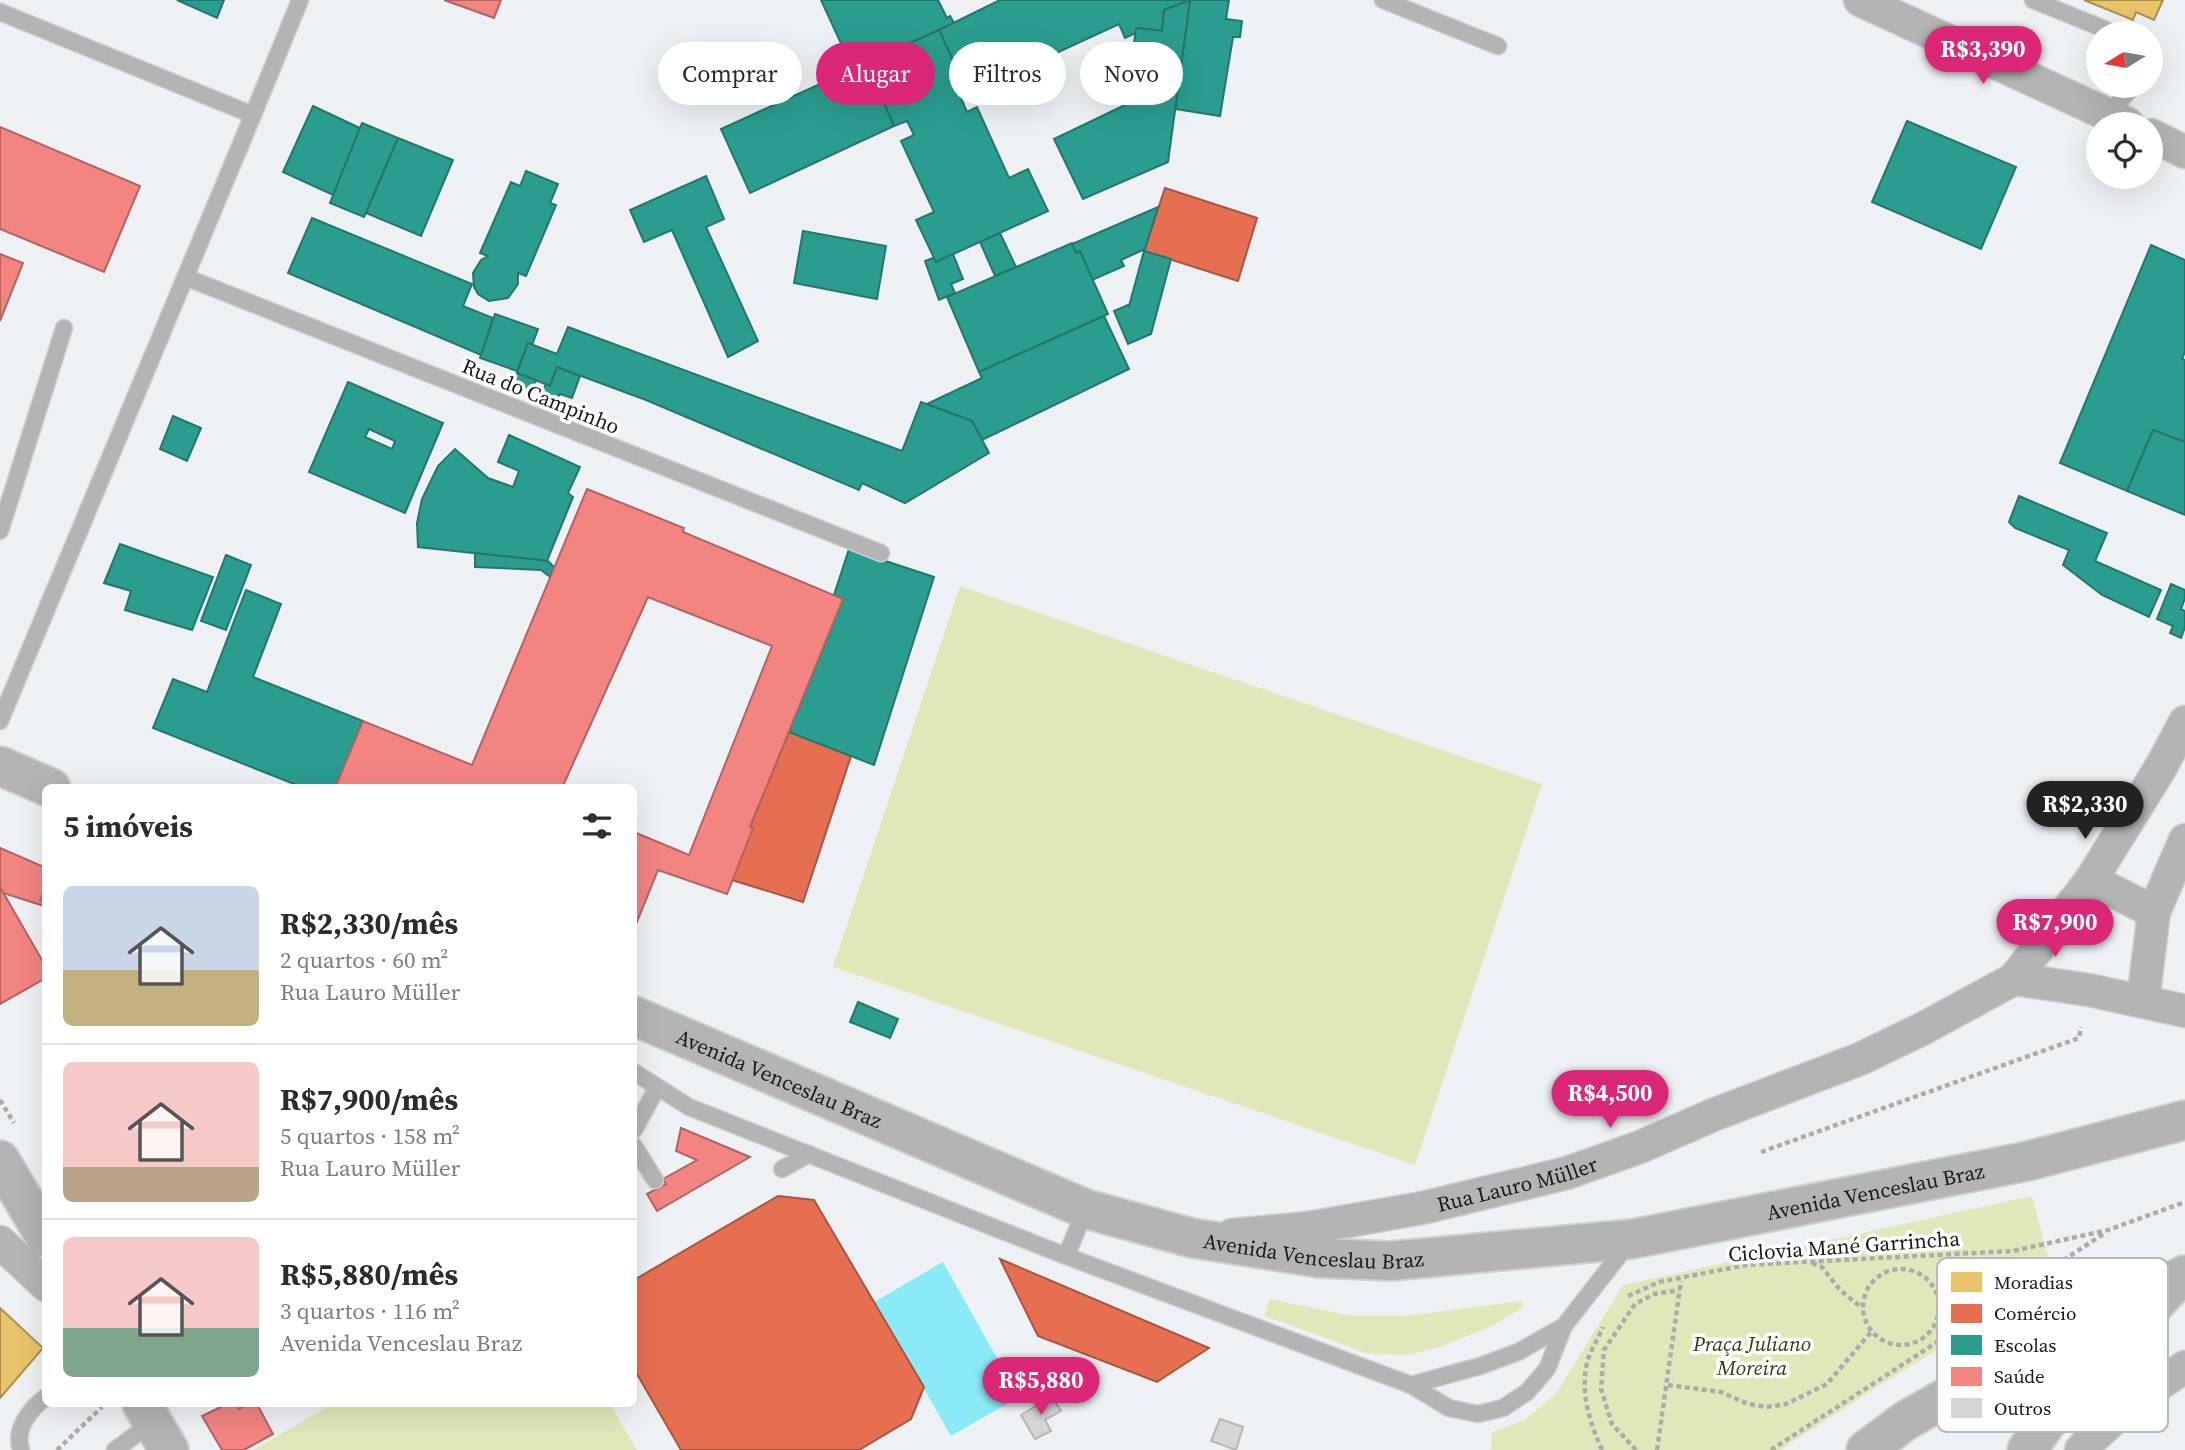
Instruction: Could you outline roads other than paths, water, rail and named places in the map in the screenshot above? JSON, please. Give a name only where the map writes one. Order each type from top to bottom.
[{"type":"highway","points":[[0,766],[42,784]]},
{"type":"highway","name":"Avenida Venceslau Braz","points":[[637,1017],[1086,1209],[1192,1238],[1319,1258],[1391,1261],[1632,1239],[2028,1161],[2185,1120]]},
{"type":"highway","points":[[1866,1450],[1937,1404]]},
{"type":"main road","points":[[0,1160],[42,1231]]},
{"type":"street","points":[[1860,0],[2103,112]]},
{"type":"street","points":[[2163,140],[2184,148]]},
{"type":"street","name":"Rua Lauro Müller","points":[[1192,1238],[1321,1226],[1422,1208],[1567,1173],[1640,1147],[1713,1115],[1860,1059],[1924,1028],[2014,979],[2091,880],[2161,767],[2185,722]]},
{"type":"street","points":[[2143,1002],[2154,912],[2185,840]]},
{"type":"street","points":[[2091,880],[2154,912]]},
{"type":"street","points":[[2014,979],[2089,990],[2185,1011]]},
{"type":"street","points":[[0,1242],[42,1281]]},
{"type":"street","points":[[2168,1292],[2182,1277]]},
{"type":"street","points":[[2168,1377],[2185,1367]]},
{"type":"street","points":[[2026,1450],[2039,1432]]},
{"type":"street","points":[[2081,1450],[2098,1432]]},
{"type":"lane","points":[[0,721],[300,0]]},
{"type":"lane","points":[[1383,0],[1498,46]]},
{"type":"lane","points":[[2034,0],[2086,21]]},
{"type":"lane","points":[[0,12],[253,115]]},
{"type":"lane","name":"Rua do Campinho","points":[[185,277],[881,553]]},
{"type":"lane","points":[[0,531],[64,328]]},
{"type":"lane","points":[[637,1074],[689,1107],[1066,1256],[1412,1385],[1449,1408],[1478,1414],[1503,1408],[1527,1392],[1547,1369],[1564,1326],[1632,1239]]},
{"type":"lane","points":[[637,1125],[657,1088]]},
{"type":"lane","points":[[637,1151],[655,1180]]},
{"type":"lane","points":[[782,1169],[809,1154]]},
{"type":"lane","points":[[1066,1256],[1086,1209]]},
{"type":"lane","points":[[1412,1385],[1518,1352],[1564,1326]]},
{"type":"lane","points":[[21,1450],[18,1435],[32,1407],[42,1400]]},
{"type":"lane","points":[[115,1450],[155,1425]]},
{"type":"water","points":[[943,1262],[1019,1397],[951,1436],[874,1302]]},
{"type":"park label","name":"Praça Juliano Moreira","points":[[1752,1355]]}]
